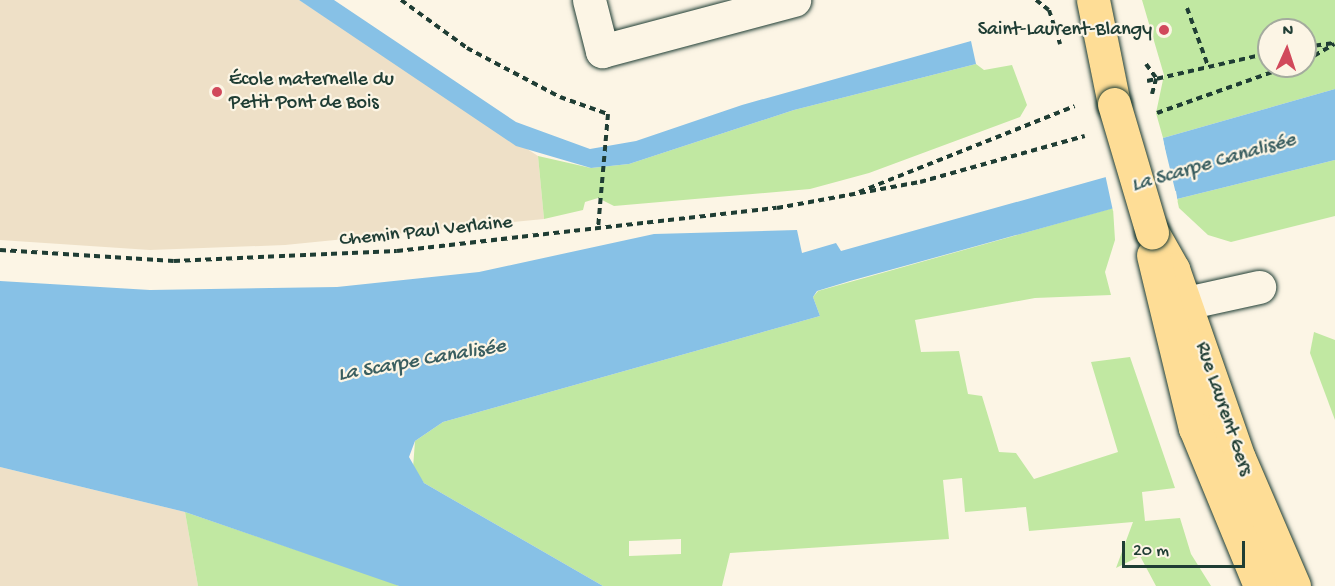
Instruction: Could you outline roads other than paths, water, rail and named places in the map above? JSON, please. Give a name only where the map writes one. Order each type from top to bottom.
[{"type":"main road","name":"Rue Laurent Gers","points":[[1071,0],[1112,97]]},
{"type":"main road","name":"Rue Laurent Gers","points":[[1093,0],[1112,97],[1152,232],[1186,303],[1239,458],[1294,586]]},
{"type":"main road","name":"Rue Laurent Gers","points":[[1152,232],[1153,274],[1186,401],[1260,586]]},
{"type":"lane","points":[[589,0],[602,51],[794,0]]},
{"type":"lane","points":[[1186,303],[1259,287]]},
{"type":"water","points":[[299,0],[334,0],[516,122],[590,149],[636,141],[742,105],[971,41],[976,64],[794,110],[629,164],[591,168],[516,146]]},
{"type":"water","name":"La Scarpe Canalisée","points":[[1335,89],[1335,160],[1177,199],[1176,191],[817,291],[813,297],[820,316],[443,422],[415,441],[409,457],[424,483],[603,586],[399,586],[185,512],[0,467],[0,281],[150,290],[337,287],[479,272],[654,234],[797,230],[802,253],[836,243],[841,251],[1106,177],[1166,155],[1163,138]]},
{"type":"place","name":"Saint-Laurent-Blangy","points":[[1164,30]]},
{"type":"place","name":"École maternelle du Petit Pont de Bois","points":[[217,92]]}]
